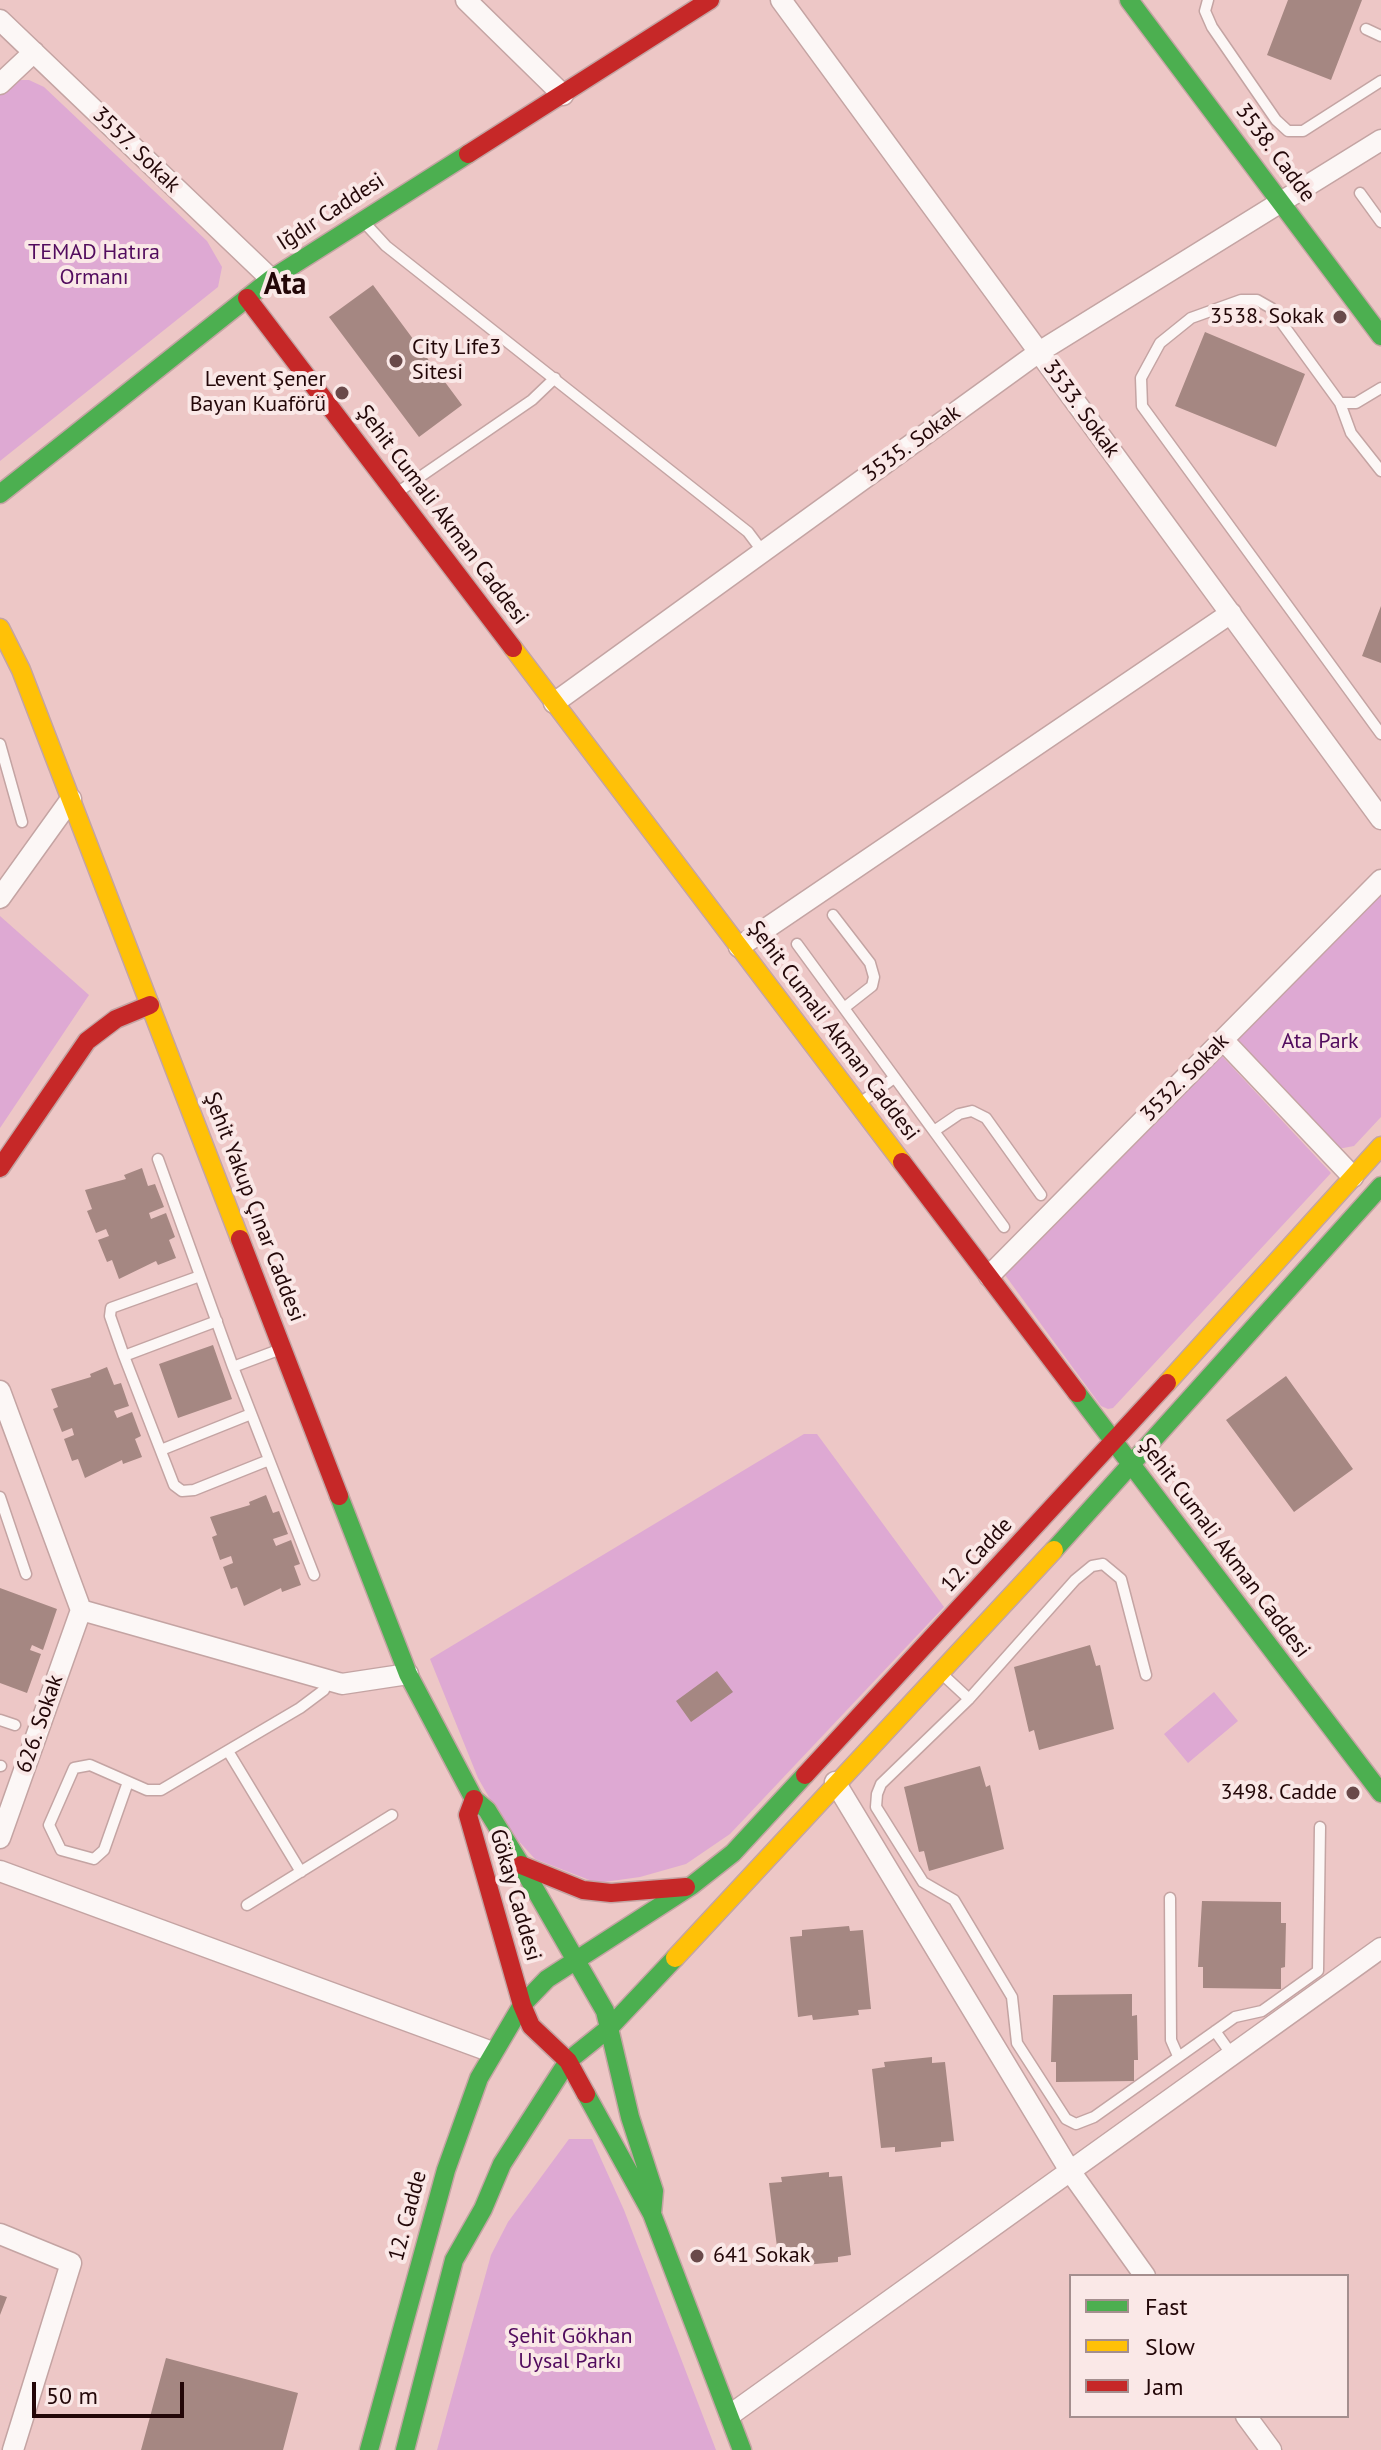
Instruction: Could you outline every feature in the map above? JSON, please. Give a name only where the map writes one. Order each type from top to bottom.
[{"type":"main road","name":"Iğdır Caddesi","points":[[0,494],[271,279],[710,0]]},
{"type":"main road","name":"3538. Cadde","points":[[1139,3],[1381,336]]},
{"type":"main road","name":"Şehit Cumali Akman Caddesi","points":[[247,298],[1381,1793]]},
{"type":"main road","name":"Şehit Yakup Çınar Caddesi","points":[[0,628],[21,670],[408,1674],[474,1799]]},
{"type":"main road","points":[[0,1168],[87,1041],[116,1019],[150,1005]]},
{"type":"main road","name":"12. Cadde","points":[[369,2450],[446,2170],[474,2090],[492,2052],[522,2005],[547,1979],[691,1886],[733,1853],[1114,1442],[1381,1146]]},
{"type":"main road","points":[[405,2450],[454,2260],[483,2209],[502,2164],[568,2061],[609,2028],[1378,1198]]},
{"type":"main road","name":"Gökay Caddesi","points":[[568,2061],[531,2026],[522,2005],[468,1815],[474,1799],[487,1810],[521,1865],[599,1998],[609,2028]]},
{"type":"main road","points":[[521,1865],[583,1890],[611,1893],[691,1886]]},
{"type":"main road","points":[[609,2028],[630,2117],[654,2191],[652,2214]]},
{"type":"main road","points":[[568,2061],[652,2214],[742,2450]]},
{"type":"street","points":[[466,0],[563,95]]},
{"type":"street","name":"3533. Sokak","points":[[781,0],[1381,819]]},
{"type":"street","name":"3557. Sokak","points":[[0,20],[271,279]]},
{"type":"street","points":[[0,84],[34,52]]},
{"type":"street","name":"3535. Sokak","points":[[554,703],[1039,352],[1381,140]]},
{"type":"street","points":[[739,947],[1231,613]]},
{"type":"street","points":[[0,898],[71,799]]},
{"type":"street","name":"3532. Sokak","points":[[989,1276],[1381,880]]},
{"type":"street","points":[[1223,1040],[1353,1177]]},
{"type":"street","points":[[0,1391],[81,1610],[346,1685],[408,1674]]},
{"type":"street","name":"626. Sokak","points":[[0,1838],[81,1610]]},
{"type":"street","points":[[835,1782],[1070,2171],[1144,2274]]},
{"type":"street","points":[[0,1871],[492,2052]]},
{"type":"street","points":[[730,2415],[1381,1948]]},
{"type":"street","points":[[0,2234],[71,2263],[13,2450]]},
{"type":"street","points":[[1247,2418],[1271,2450]]},
{"type":"lane","points":[[1208,0],[1205,11],[1212,27],[1276,120],[1288,131],[1303,131],[1313,126],[1381,81]]},
{"type":"lane","points":[[1366,29],[1381,36]]},
{"type":"lane","points":[[1360,193],[1381,222]]},
{"type":"lane","points":[[362,220],[386,246],[748,532],[763,552]]},
{"type":"lane","points":[[1381,471],[1351,433],[1340,403],[1271,308],[1257,300],[1241,300],[1191,318],[1160,343],[1141,378],[1142,406],[1381,734]]},
{"type":"lane","points":[[396,494],[532,400],[555,378]]},
{"type":"lane","points":[[1340,403],[1356,403],[1381,388]]},
{"type":"lane","points":[[0,744],[22,822]]},
{"type":"lane","points":[[833,915],[870,963],[874,977],[872,986],[844,1008]]},
{"type":"lane","points":[[797,944],[1004,1227]]},
{"type":"lane","points":[[859,1105],[894,1078]]},
{"type":"lane","points":[[934,1131],[959,1114],[972,1111],[986,1118],[1041,1195]]},
{"type":"lane","points":[[158,1159],[233,1367],[314,1575]]},
{"type":"lane","points":[[200,1276],[111,1308],[110,1316],[124,1356],[174,1485],[182,1491],[194,1490],[269,1460]]},
{"type":"lane","points":[[124,1356],[217,1321]]},
{"type":"lane","points":[[233,1367],[283,1348]]},
{"type":"lane","points":[[161,1450],[251,1414]]},
{"type":"lane","points":[[0,1497],[26,1574]]},
{"type":"lane","points":[[1146,1675],[1121,1579],[1103,1564],[1092,1566],[1075,1580],[969,1699],[881,1784],[876,1807],[923,1882],[954,1900],[1012,1997],[1017,2043],[1066,2119],[1076,2124],[1094,2117],[1235,2017],[1262,2011],[1318,1971],[1320,1827]]},
{"type":"lane","points":[[940,1672],[969,1699]]},
{"type":"lane","points":[[128,1782],[104,1850],[94,1859],[61,1850],[49,1825],[74,1768],[90,1765],[147,1790],[161,1790],[300,1708],[324,1690],[328,1680]]},
{"type":"lane","points":[[0,1720],[15,1725]]},
{"type":"lane","points":[[228,1751],[301,1872]]},
{"type":"lane","points":[[247,1905],[392,1815]]},
{"type":"lane","points":[[1170,1898],[1171,2040],[1178,2056]]},
{"type":"lane","points":[[1215,2031],[1232,2055]]},
{"type":"green space","name":"TEMAD Hatıra Ormanı","points":[[16,80],[29,80],[44,87],[207,241],[222,267],[218,287],[0,461],[0,94]]},
{"type":"green space","name":"Ata Park","points":[[1381,892],[1381,1117],[1354,1146],[1338,1149],[1238,1046],[1238,1035]]},
{"type":"green space","points":[[0,916],[89,995],[0,1128]]},
{"type":"green space","points":[[1221,1055],[1331,1173],[1113,1408],[1108,1409],[1101,1406],[1005,1275]]},
{"type":"green space","points":[[804,1434],[817,1434],[944,1607],[730,1834],[686,1864],[640,1877],[597,1883],[535,1859],[506,1827],[478,1778],[430,1659]]},
{"type":"green space","points":[[1214,1692],[1238,1721],[1188,1763],[1164,1734]]},
{"type":"green space","name":"Şehit Gökhan Uysal Parkı","points":[[569,2139],[592,2139],[624,2210],[716,2450],[437,2450],[491,2255],[508,2222]]},
{"type":"building","points":[[1288,0],[1362,0],[1331,80],[1267,55]]},
{"type":"building","name":"City Life3 Sitesi","points":[[373,285],[462,405],[419,437],[329,317]]},
{"type":"building","points":[[1205,332],[1305,374],[1276,447],[1175,406]]},
{"type":"building","points":[[1381,606],[1381,663],[1362,656]]},
{"type":"building","points":[[142,1168],[148,1186],[155,1184],[164,1207],[149,1213],[151,1219],[166,1213],[175,1237],[169,1240],[176,1258],[158,1265],[156,1261],[119,1279],[112,1260],[107,1262],[98,1240],[109,1236],[106,1229],[96,1233],[87,1211],[92,1209],[85,1190],[126,1179],[124,1175]]},
{"type":"building","points":[[213,1345],[232,1399],[178,1418],[159,1364]]},
{"type":"building","points":[[107,1367],[114,1385],[121,1383],[129,1406],[114,1411],[117,1418],[132,1412],[141,1436],[135,1439],[142,1457],[123,1464],[122,1460],[85,1478],[78,1459],[72,1461],[64,1439],[74,1435],[72,1428],[62,1432],[53,1409],[58,1407],[51,1389],[91,1377],[90,1374]]},
{"type":"building","points":[[1286,1376],[1353,1469],[1294,1512],[1226,1420]]},
{"type":"building","points":[[266,1495],[273,1513],[279,1511],[288,1534],[273,1539],[276,1546],[291,1540],[300,1564],[294,1566],[301,1585],[282,1592],[281,1588],[244,1606],[237,1587],[231,1589],[223,1567],[233,1563],[231,1556],[220,1560],[212,1537],[217,1535],[210,1517],[250,1505],[249,1502]]},
{"type":"building","points":[[0,1588],[57,1609],[43,1650],[32,1645],[30,1650],[41,1654],[27,1693],[0,1683]]},
{"type":"building","points":[[1090,1645],[1096,1666],[1100,1665],[1114,1729],[1039,1750],[1034,1730],[1029,1732],[1014,1667]]},
{"type":"building","points":[[717,1671],[733,1692],[691,1722],[676,1701]]},
{"type":"building","points":[[980,1766],[986,1787],[990,1785],[1004,1849],[929,1871],[924,1851],[919,1852],[904,1787]]},
{"type":"building","points":[[1202,1901],[1281,1902],[1281,1923],[1286,1923],[1281,1989],[1203,1988],[1203,1967],[1198,1967]]},
{"type":"building","points":[[849,1926],[850,1931],[863,1930],[871,2009],[858,2010],[859,2015],[813,2020],[812,2015],[798,2017],[790,1937],[802,1936],[802,1930]]},
{"type":"building","points":[[1132,1994],[1132,2016],[1137,2015],[1138,2060],[1134,2060],[1134,2081],[1056,2082],[1056,2062],[1051,2062],[1053,1995]]},
{"type":"building","points":[[932,2057],[932,2063],[945,2062],[954,2141],[941,2142],[941,2147],[895,2152],[895,2147],[881,2148],[872,2069],[885,2067],[884,2062]]},
{"type":"building","points":[[829,2172],[829,2177],[842,2176],[851,2255],[838,2257],[838,2262],[793,2266],[792,2261],[779,2263],[769,2183],[782,2182],[781,2177]]},
{"type":"building","points":[[0,2295],[7,2297],[0,2315]]},
{"type":"building","points":[[166,2358],[298,2393],[283,2450],[141,2450]]},
{"type":"traffic: fast","points":[[1129,0],[1381,336]]},
{"type":"traffic: fast","points":[[0,494],[271,279],[468,154]]},
{"type":"traffic: fast","points":[[1054,1550],[1381,1186]]},
{"type":"traffic: fast","points":[[1077,1393],[1381,1793]]},
{"type":"traffic: fast","points":[[339,1496],[408,1674],[474,1799],[487,1810],[521,1865],[605,2011],[630,2117],[654,2191],[652,2214]]},
{"type":"traffic: fast","points":[[369,2450],[446,2170],[479,2078],[522,2005],[547,1979],[691,1886],[733,1853],[805,1775]]},
{"type":"traffic: fast","points":[[405,2450],[454,2260],[483,2209],[502,2164],[568,2061],[609,2028],[675,1958]]},
{"type":"traffic: fast","points":[[586,2094],[652,2214],[742,2450]]},
{"type":"traffic: slow","points":[[0,628],[21,670],[240,1239]]},
{"type":"traffic: slow","points":[[513,648],[902,1162]]},
{"type":"traffic: slow","points":[[1167,1383],[1381,1146]]},
{"type":"traffic: slow","points":[[675,1958],[1054,1550]]},
{"type":"traffic: jam","points":[[468,154],[710,0]]},
{"type":"traffic: jam","points":[[247,298],[513,648]]},
{"type":"traffic: jam","points":[[0,1168],[87,1041],[116,1019],[150,1005]]},
{"type":"traffic: jam","points":[[902,1162],[1077,1393]]},
{"type":"traffic: jam","points":[[240,1239],[339,1496]]},
{"type":"traffic: jam","points":[[805,1775],[1167,1383]]},
{"type":"traffic: jam","points":[[474,1799],[468,1815],[522,2005],[531,2026],[568,2061],[586,2094]]},
{"type":"traffic: jam","points":[[521,1865],[583,1890],[611,1893],[686,1887]]},
{"type":"place","name":"3538. Sokak","points":[[1340,317]]},
{"type":"place","name":"City Life3 Sitesi","points":[[396,361]]},
{"type":"place","name":"Levent Şener Bayan Kuaförü","points":[[342,393]]},
{"type":"place","name":"3498. Cadde","points":[[1353,1793]]},
{"type":"place","name":"641 Sokak","points":[[697,2256]]},
{"type":"district","name":"Ata","points":[[285,285]]}]
